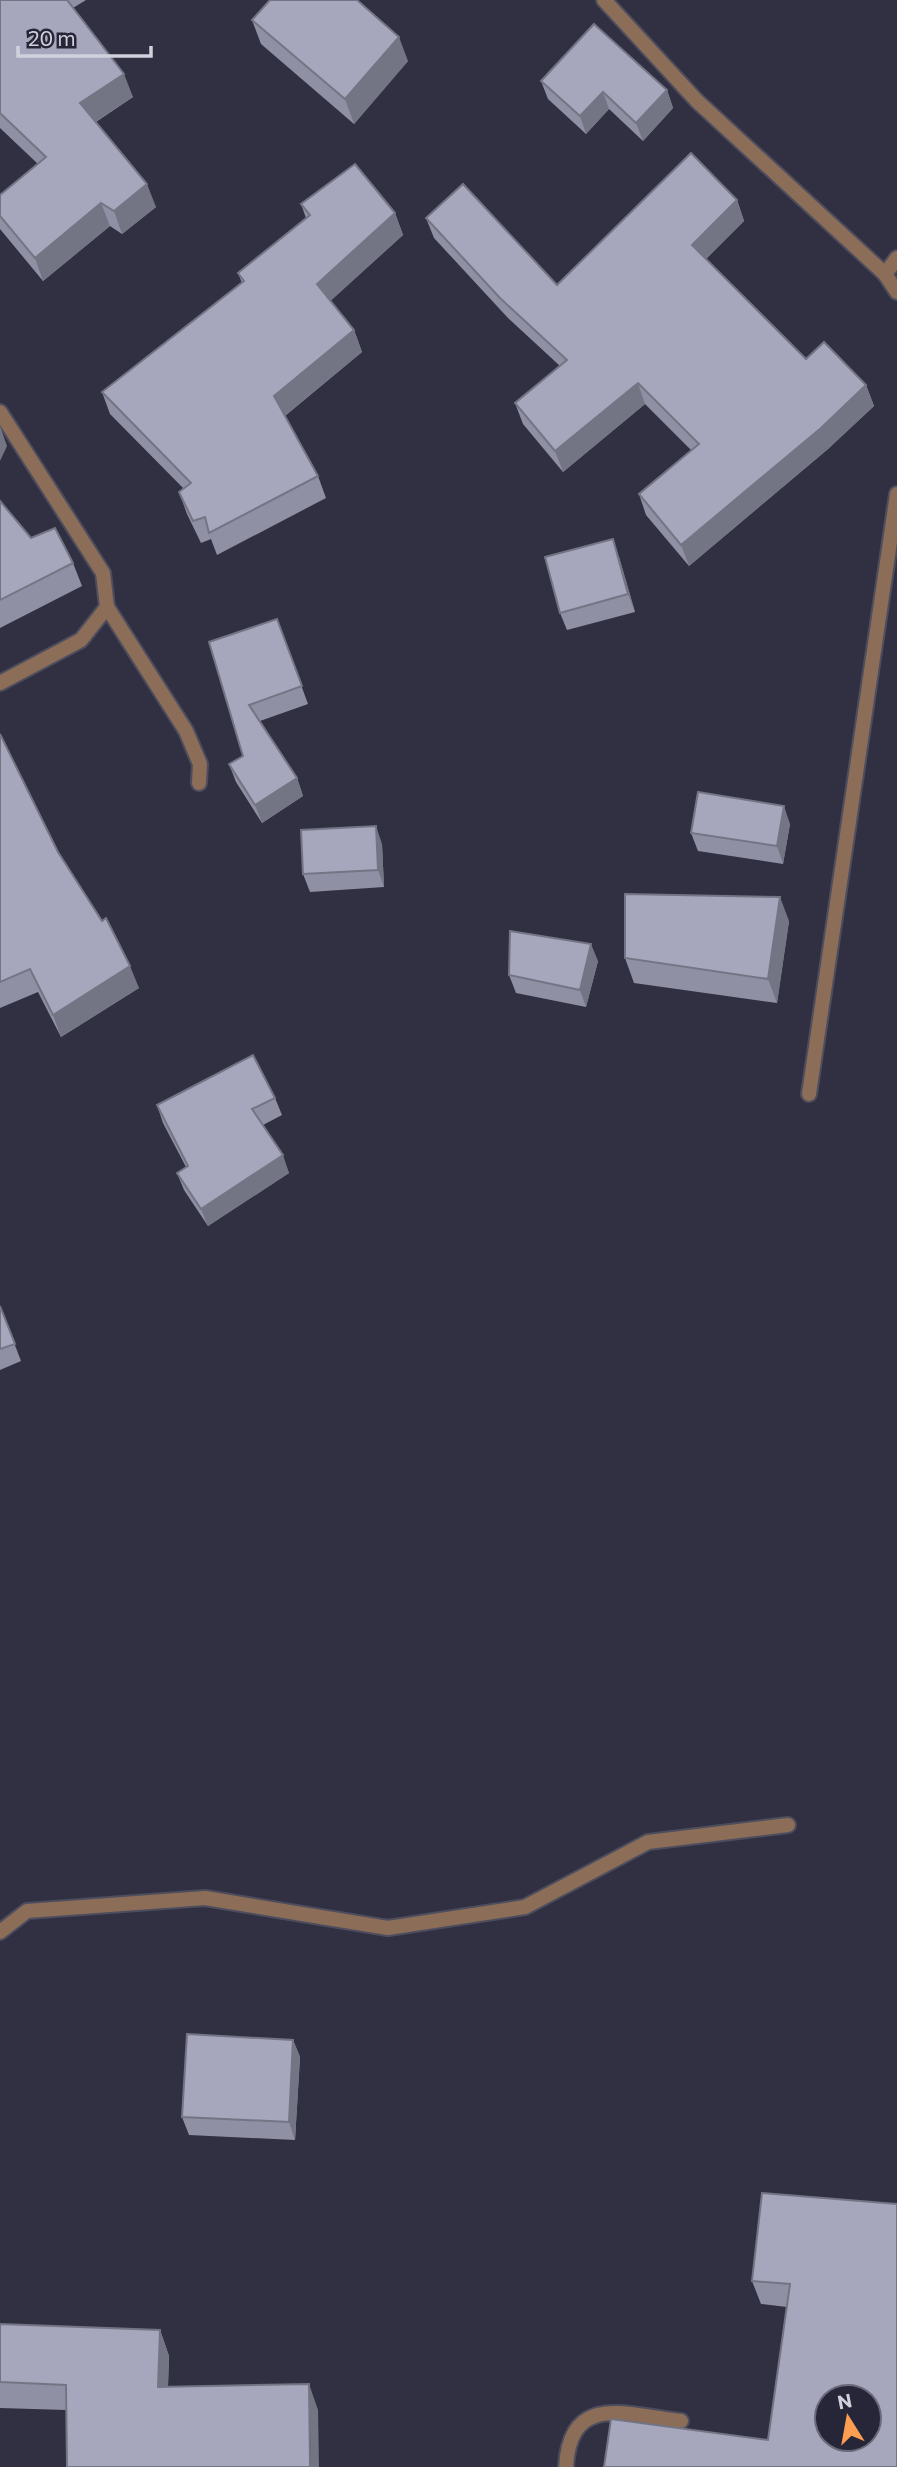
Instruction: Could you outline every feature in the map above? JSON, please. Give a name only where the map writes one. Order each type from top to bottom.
[{"type":"street","points":[[604,0],[697,101],[885,274],[897,292]]},
{"type":"street","points":[[885,274],[897,258]]},
{"type":"street","points":[[0,412],[103,573],[107,607],[186,731],[200,764],[199,783]]},
{"type":"street","points":[[809,1094],[897,494]]},
{"type":"street","points":[[0,683],[81,640],[107,607]]},
{"type":"street","points":[[0,1932],[27,1911],[205,1898],[388,1928],[525,1907],[648,1842],[788,1825]]},
{"type":"street","points":[[566,2467],[567,2449],[576,2426],[599,2412],[681,2421]]},
{"type":"building","points":[[0,0],[67,0],[124,74],[80,103],[147,184],[114,211],[101,203],[35,258],[0,216],[0,195],[46,157],[0,113]]},
{"type":"building","points":[[270,0],[357,0],[399,37],[345,99],[252,20]]},
{"type":"building","points":[[594,24],[667,90],[636,123],[603,92],[580,116],[541,81]]},
{"type":"building","points":[[691,153],[737,200],[692,245],[806,359],[824,342],[866,385],[821,428],[681,545],[639,494],[699,444],[638,383],[555,451],[515,403],[567,360],[500,298],[426,218],[463,184],[557,285]]},
{"type":"building","points":[[355,164],[395,213],[317,284],[354,330],[274,396],[318,476],[209,533],[205,517],[193,521],[179,492],[191,483],[102,392],[244,281],[238,273],[310,215],[301,204]]},
{"type":"building","points":[[0,501],[31,538],[55,528],[73,563],[0,600]]},
{"type":"building","points":[[613,539],[628,594],[560,613],[545,557]]},
{"type":"building","points":[[277,619],[302,686],[249,705],[297,778],[255,805],[229,764],[243,756],[209,642]]},
{"type":"building","points":[[0,734],[58,852],[102,921],[106,918],[130,966],[53,1015],[30,969],[0,982]]},
{"type":"building","points":[[698,792],[784,806],[777,846],[691,833]]},
{"type":"building","points":[[376,826],[378,870],[303,874],[301,830]]},
{"type":"building","points":[[625,894],[780,897],[768,979],[625,958]]},
{"type":"building","points":[[510,931],[591,944],[580,990],[509,975]]},
{"type":"building","points":[[253,1055],[275,1098],[252,1109],[283,1155],[201,1209],[177,1173],[188,1166],[157,1105]]},
{"type":"building","points":[[0,1306],[15,1344],[0,1349]]},
{"type":"building","points":[[187,2034],[293,2040],[289,2122],[182,2117]]},
{"type":"building","points":[[762,2193],[897,2204],[897,2467],[604,2467],[611,2419],[768,2440],[790,2284],[752,2281]]},
{"type":"building","points":[[0,2324],[160,2330],[158,2387],[309,2384],[310,2466],[315,2467],[67,2467],[66,2385],[0,2382]]}]
